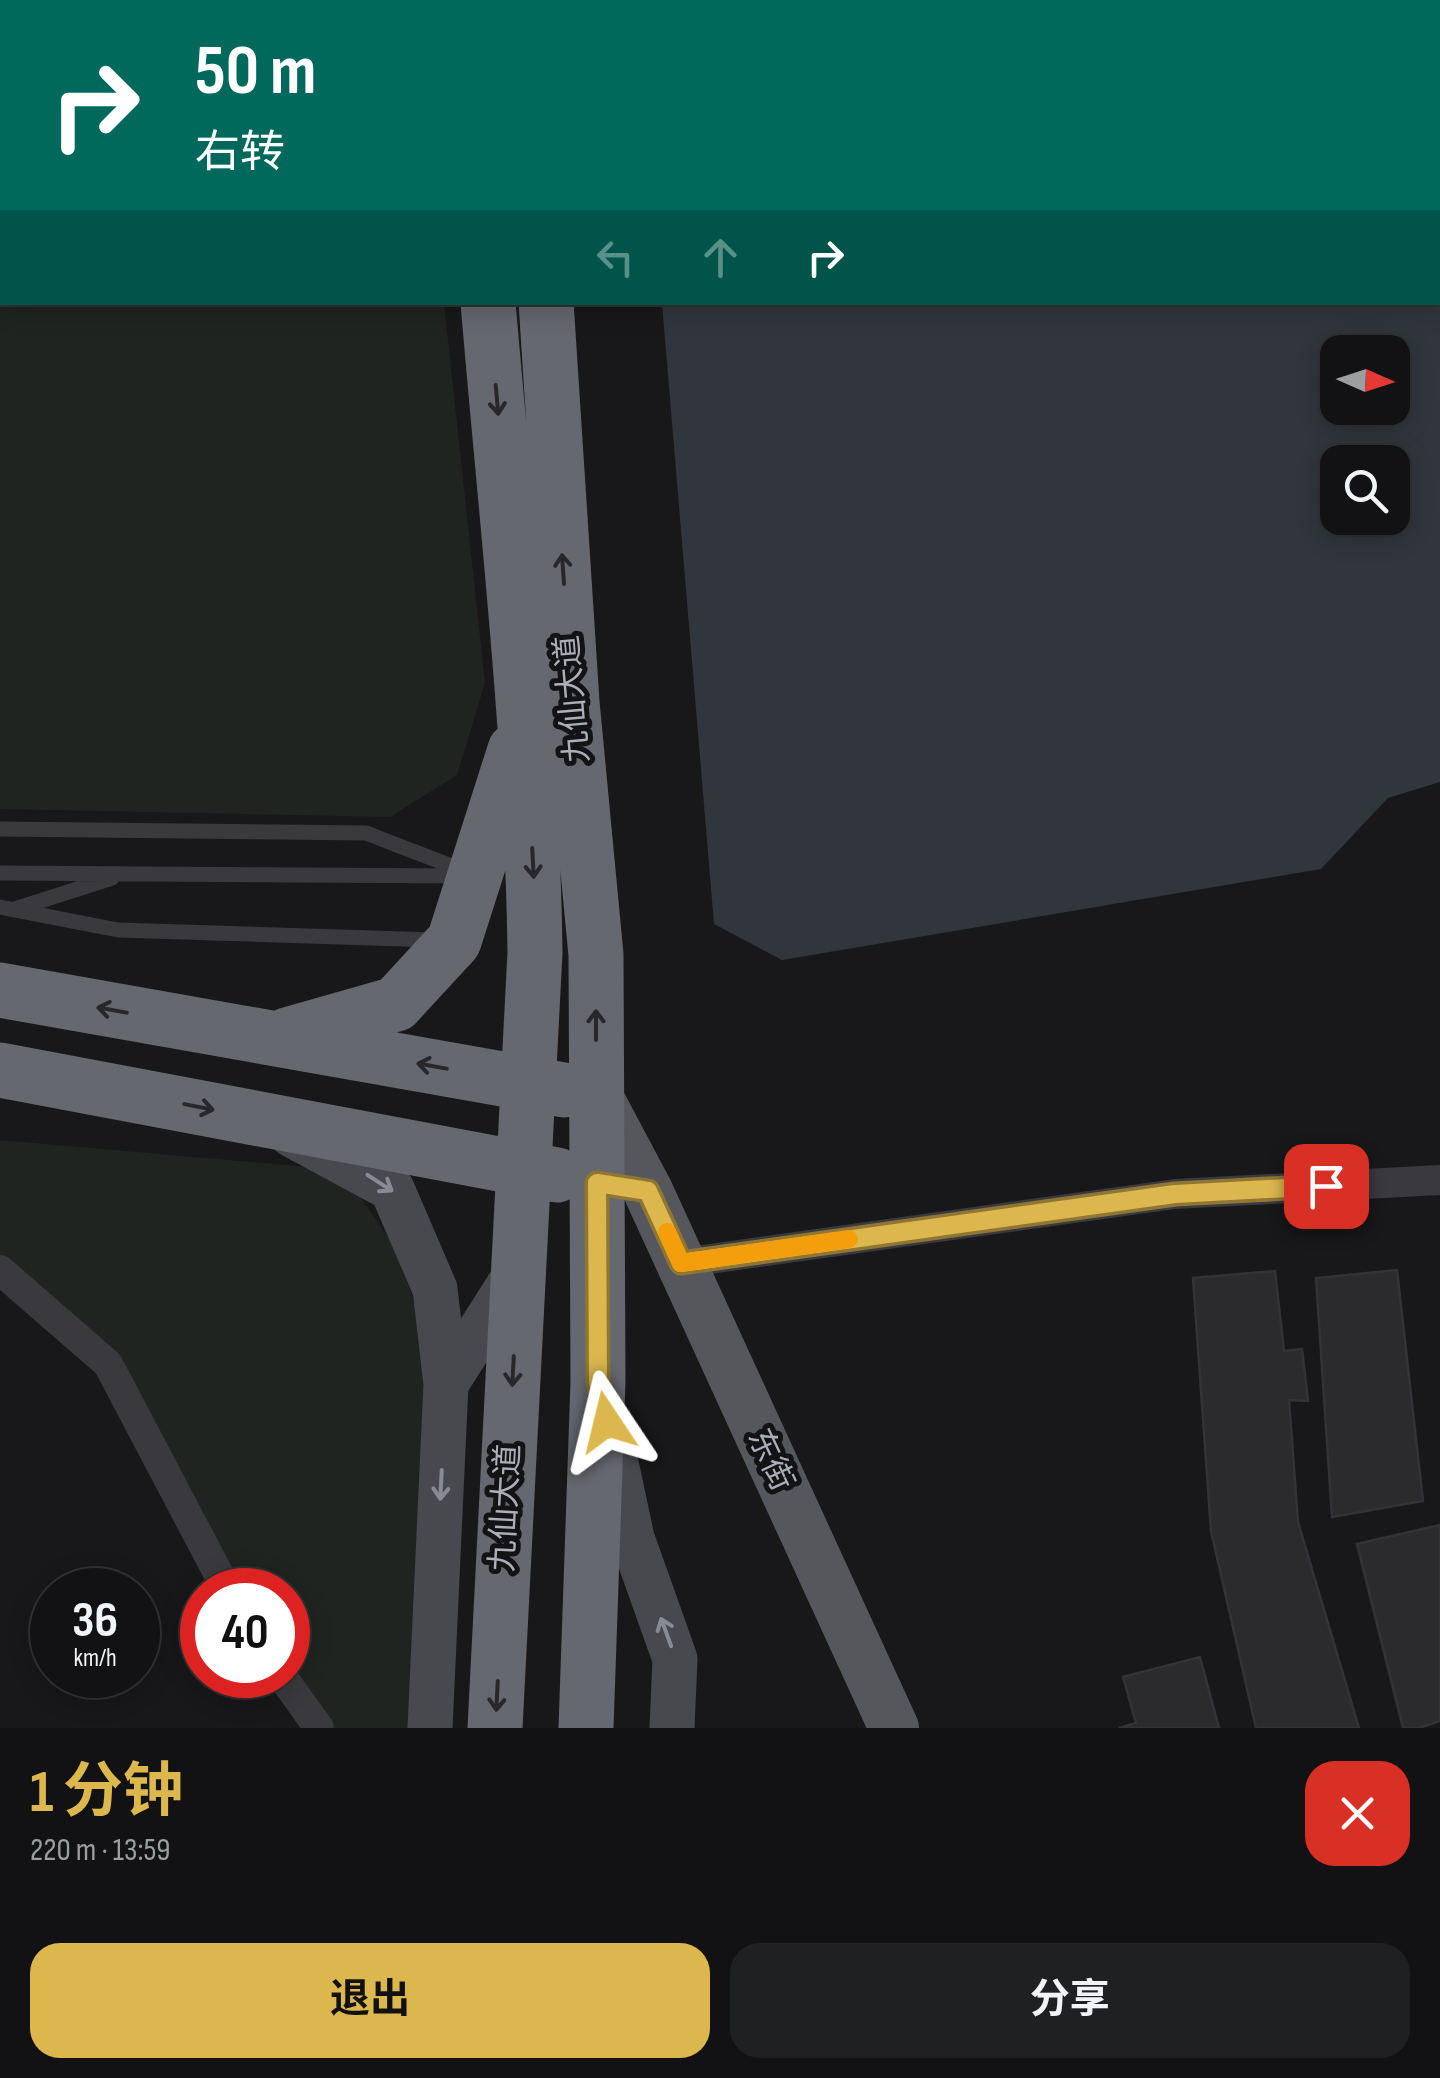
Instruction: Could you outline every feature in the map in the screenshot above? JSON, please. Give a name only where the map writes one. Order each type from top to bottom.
[{"type":"highway","name":"九仙大道","points":[[488,305],[534,872],[535,952],[495,1728]]},
{"type":"highway","name":"九仙大道","points":[[546,305],[572,702],[596,954],[596,1096],[623,1187]]},
{"type":"highway","points":[[274,1038],[396,1004],[454,941],[523,724]]},
{"type":"highway","points":[[0,990],[596,1096]]},
{"type":"highway","points":[[0,1070],[623,1187],[598,1382],[586,1728]]},
{"type":"main road","name":"东街","points":[[623,1187],[681,1263],[894,1728]]},
{"type":"street","points":[[264,1120],[392,1189],[435,1289],[446,1384],[430,1728]]},
{"type":"street","points":[[681,1263],[1175,1194],[1440,1180]]},
{"type":"street","points":[[446,1384],[519,1269]]},
{"type":"street","points":[[0,1270],[108,1364],[215,1568]]},
{"type":"street","points":[[598,1382],[632,1538],[675,1659],[672,1728]]},
{"type":"street","points":[[297,1698],[319,1728]]},
{"type":"lane","points":[[0,829],[366,833],[475,876]]},
{"type":"lane","points":[[0,872],[475,876]]},
{"type":"lane","points":[[6,908],[126,873]]},
{"type":"lane","points":[[6,908],[118,930],[454,941]]},
{"type":"shaded area","points":[[0,305],[444,305],[485,683],[457,775],[390,817],[0,809]]},
{"type":"shaded area","points":[[662,305],[1440,305],[1440,782],[1388,798],[1321,869],[782,960],[714,924]]},
{"type":"shaded area","points":[[0,1140],[342,1170],[392,1243],[446,1384],[430,1728],[319,1728],[301,1698],[310,1698],[310,1568],[215,1568],[108,1364],[0,1270]]},
{"type":"building","points":[[1397,1270],[1423,1501],[1332,1517],[1316,1278]]},
{"type":"building","points":[[1275,1271],[1284,1351],[1302,1349],[1308,1401],[1289,1400],[1298,1522],[1359,1728],[1256,1728],[1211,1531],[1193,1278]]},
{"type":"building","points":[[1440,1525],[1440,1721],[1403,1728],[1357,1544]]},
{"type":"building","points":[[1200,1657],[1219,1728],[1119,1728],[1136,1723],[1123,1677]]},
{"type":"slow traffic","points":[[667,1232],[681,1263],[849,1239]]},
{"type":"route","points":[[607,1422],[598,1382],[597,1183],[648,1191],[681,1263],[1175,1194],[1326,1186]]}]
